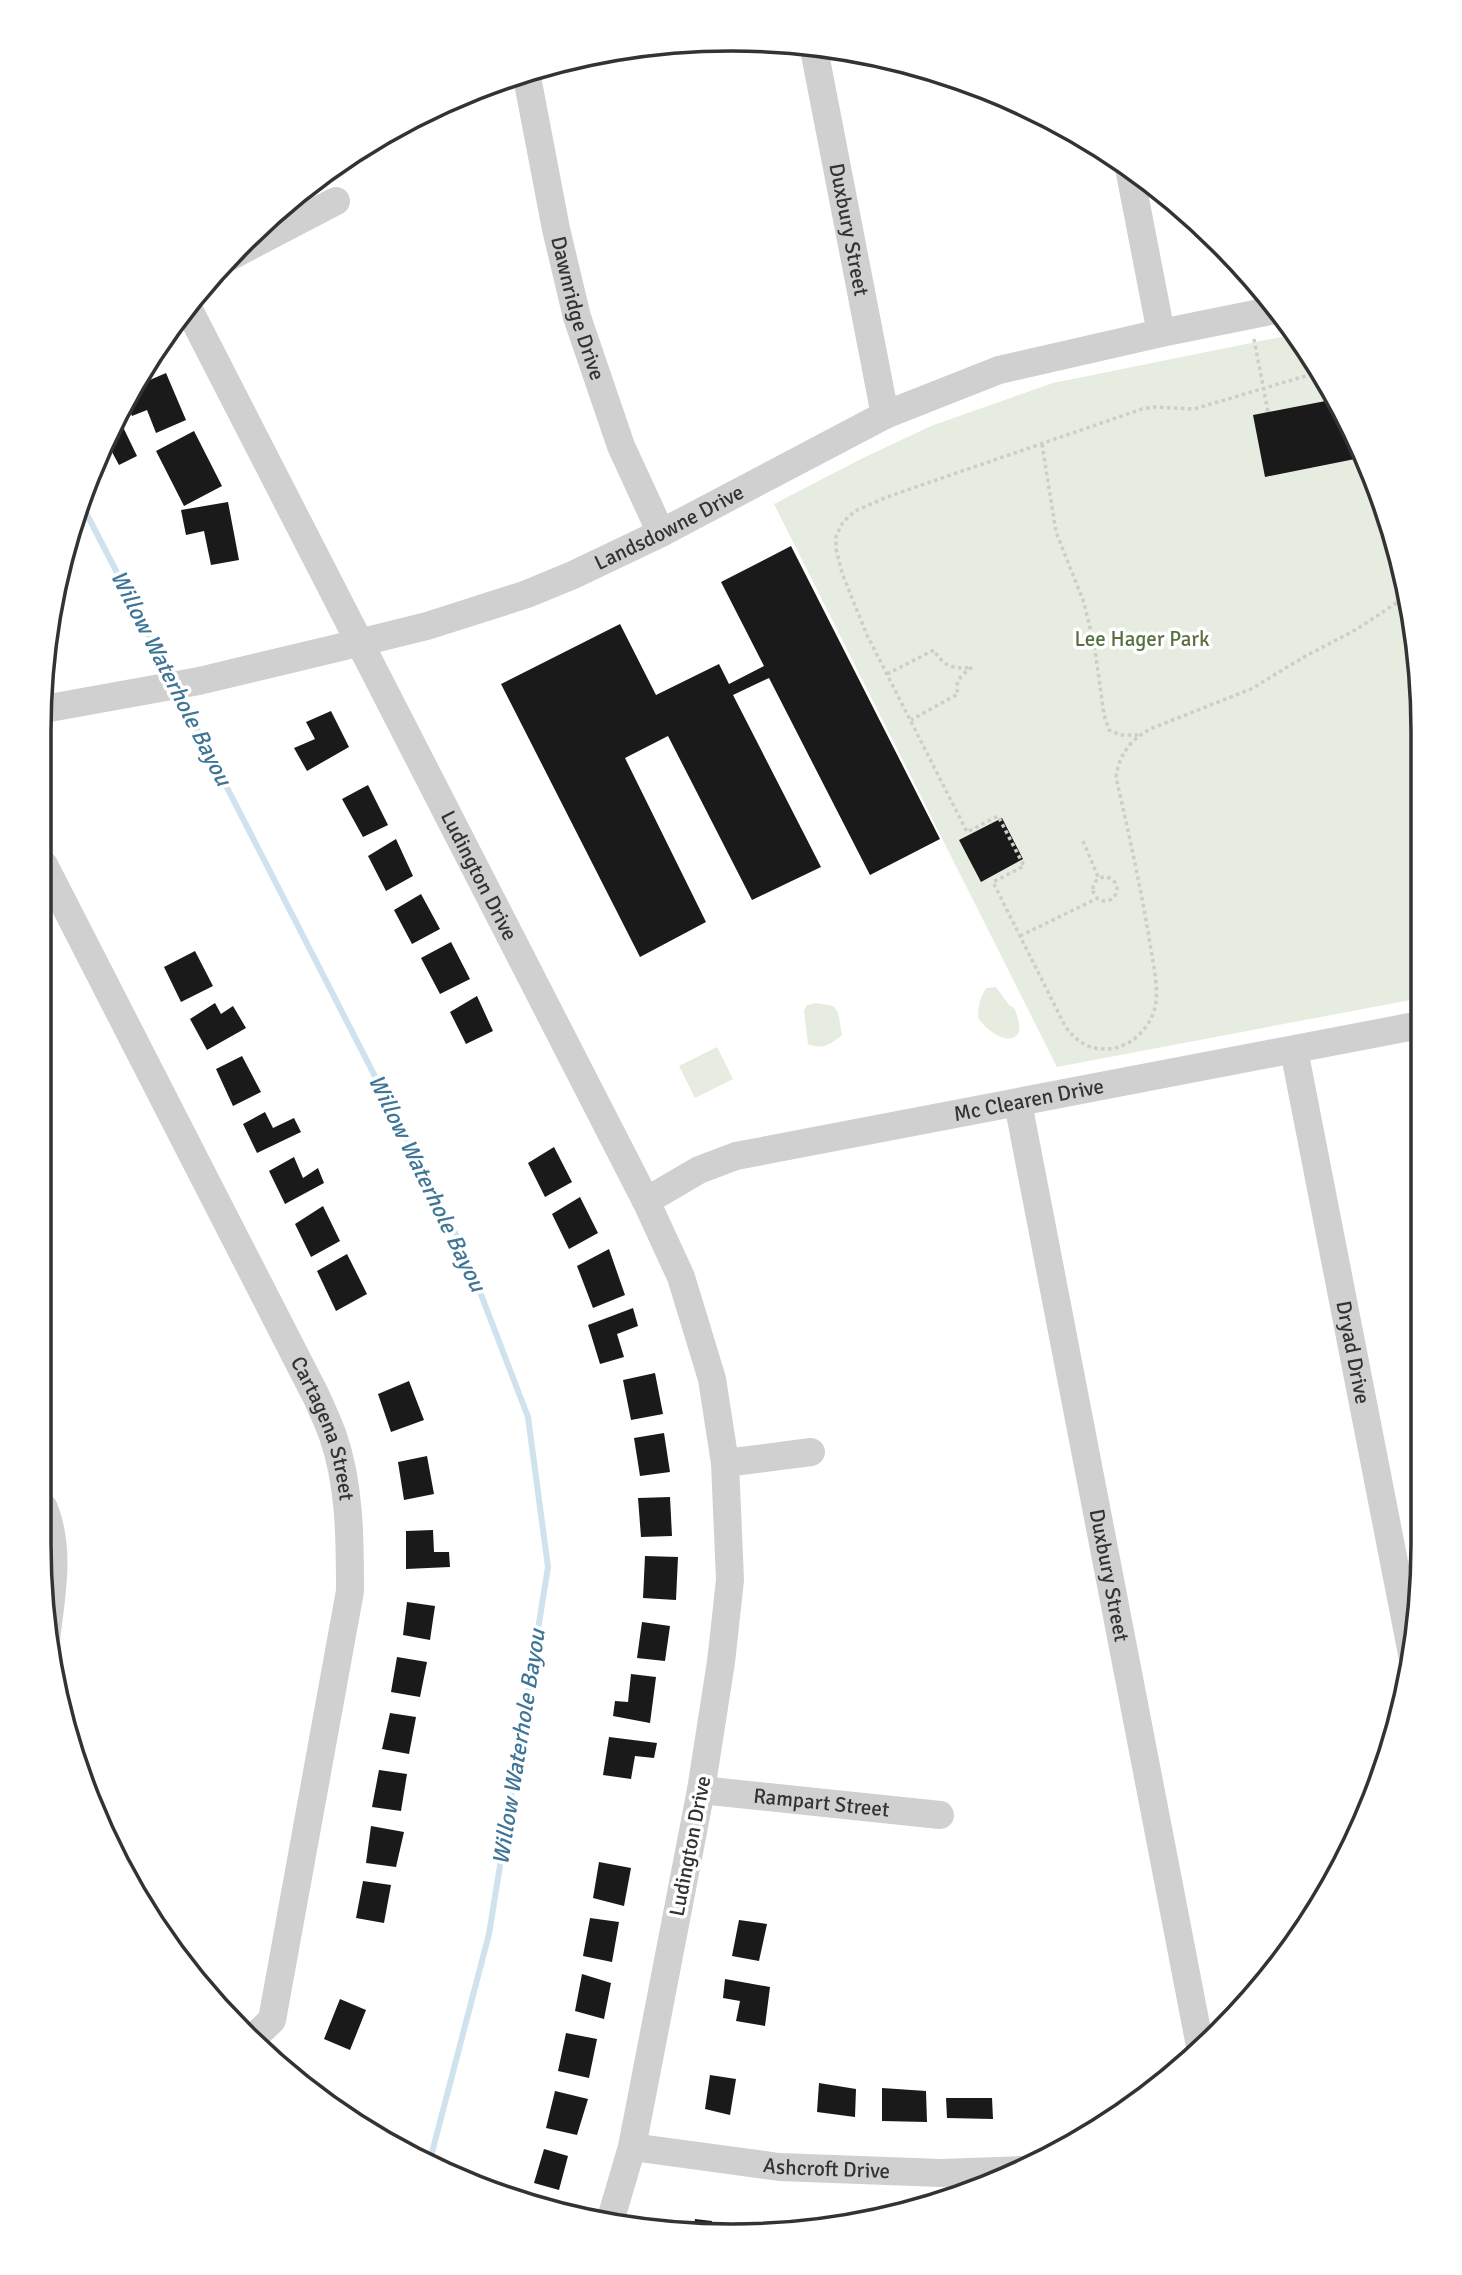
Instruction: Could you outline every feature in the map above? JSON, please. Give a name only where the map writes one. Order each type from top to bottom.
[{"type":"street","name":"Duxbury Street","points":[[815,56],[885,415]]},
{"type":"street","name":"Dawnridge Drive","points":[[528,82],[556,229],[577,317],[621,446],[661,533]]},
{"type":"street","points":[[1132,181],[1161,332]]},
{"type":"street","points":[[260,241],[336,201]]},
{"type":"street","name":"Landsdowne Drive","points":[[52,708],[199,681],[427,626],[527,594],[661,533],[885,415],[999,370],[1161,332],[1266,312]]},
{"type":"street","name":"Ludington Drive","points":[[192,316],[646,1201],[681,1277],[700,1333],[714,1391],[725,1462],[730,1580],[721,1662],[701,1790],[632,2147],[612,2213]]},
{"type":"street","name":"Cartagena Street","points":[[51,879],[316,1396],[334,1438],[344,1483],[350,1535],[350,1591],[272,2020],[259,2034]]},
{"type":"street","name":"Mc Clearen Drive","points":[[646,1201],[699,1170],[736,1156],[1411,1027]]},
{"type":"street","name":"Dryad Drive","points":[[1294,1050],[1406,1624]]},
{"type":"street","name":"Duxbury Street","points":[[1018,1103],[1198,2038]]},
{"type":"street","points":[[725,1462],[811,1452]]},
{"type":"street","points":[[51,1527],[55,1559],[52,1586]]},
{"type":"street","name":"Rampart Street","points":[[701,1790],[940,1815]]},
{"type":"street","name":"Ashcroft Drive","points":[[632,2147],[779,2167],[940,2173],[993,2171]]},
{"type":"path","points":[[1248,315],[1268,412]]},
{"type":"path","points":[[1310,375],[1195,409],[1142,409],[1077,430],[887,497],[855,511],[843,522],[836,536],[842,573],[867,635],[967,832],[998,816],[1024,866],[993,882],[1065,1027],[1074,1038],[1085,1045],[1105,1049],[1120,1046],[1140,1035],[1150,1022],[1155,1006],[1156,983],[1136,867],[1116,777],[1118,764],[1126,748],[1140,735],[1251,689],[1357,629],[1399,602]]},
{"type":"path","points":[[1042,444],[1056,532],[1083,600],[1094,643],[1104,715],[1109,730],[1119,735],[1140,735]]},
{"type":"path","points":[[887,674],[934,650],[939,660],[947,666],[959,669],[972,667],[959,677],[956,687],[958,694],[911,720]]},
{"type":"path","points":[[1083,841],[1099,879]]},
{"type":"path","points":[[1111,878],[1117,887],[1113,898],[1105,901],[1098,898],[1094,888],[1099,879],[1111,878]]},
{"type":"path","points":[[1020,936],[1098,898]]},
{"type":"green space","name":"Lee Hager Park","points":[[1285,336],[1320,391],[1341,430],[1375,512],[1398,598],[1405,642],[1411,731],[1411,1000],[1057,1067],[774,504],[931,426],[1053,383]]},
{"type":"green space","points":[[996,987],[1014,1008],[1019,1021],[1019,1030],[1016,1036],[1011,1038],[995,1034],[978,1018],[980,1002],[986,988]]},
{"type":"green space","points":[[816,1003],[833,1006],[838,1012],[842,1035],[830,1044],[822,1046],[808,1044],[804,1011],[807,1005]]},
{"type":"green space","points":[[717,1047],[733,1079],[695,1098],[679,1066]]},
{"type":"building","points":[[166,373],[186,420],[156,433],[147,410],[132,416],[130,413],[148,381]]},
{"type":"building","points":[[1325,401],[1354,459],[1265,477],[1253,415]]},
{"type":"building","points":[[122,427],[137,456],[119,465],[112,451]]},
{"type":"building","points":[[194,431],[222,486],[184,506],[156,451]]},
{"type":"building","points":[[228,502],[239,560],[211,565],[204,531],[186,535],[181,510]]},
{"type":"building","points":[[791,546],[940,839],[870,875],[769,678],[733,695],[821,867],[752,900],[668,736],[625,758],[706,922],[640,957],[501,684],[620,624],[656,695],[719,664],[729,684],[764,666],[721,582]]},
{"type":"building","points":[[331,711],[349,747],[307,771],[294,748],[315,739],[306,722]]},
{"type":"building","points":[[368,785],[388,825],[363,837],[342,799]]},
{"type":"building","points":[[1002,818],[1023,859],[981,882],[959,840]]},
{"type":"building","points":[[396,839],[413,876],[386,891],[368,856]]},
{"type":"building","points":[[421,894],[440,929],[412,944],[394,910]]},
{"type":"building","points":[[451,942],[470,979],[440,994],[421,958]]},
{"type":"building","points":[[195,951],[213,986],[181,1002],[164,967]]},
{"type":"building","points":[[477,996],[493,1031],[466,1044],[450,1012]]},
{"type":"building","points":[[215,1003],[221,1014],[233,1006],[246,1028],[207,1050],[190,1019]]},
{"type":"building","points":[[242,1056],[261,1092],[233,1106],[216,1069]]},
{"type":"building","points":[[265,1112],[273,1128],[294,1118],[301,1132],[257,1153],[243,1124]]},
{"type":"building","points":[[554,1147],[572,1182],[545,1197],[528,1163]]},
{"type":"building","points":[[294,1157],[303,1178],[318,1168],[324,1183],[285,1204],[269,1171]]},
{"type":"building","points":[[580,1197],[598,1233],[569,1249],[552,1214]]},
{"type":"building","points":[[323,1206],[340,1241],[311,1257],[295,1224]]},
{"type":"building","points":[[609,1249],[625,1295],[593,1308],[577,1266]]},
{"type":"building","points":[[347,1254],[367,1294],[336,1311],[317,1271]]},
{"type":"building","points":[[633,1308],[638,1326],[617,1334],[624,1357],[600,1364],[588,1325]]},
{"type":"building","points":[[655,1373],[663,1414],[631,1420],[623,1380]]},
{"type":"building","points":[[409,1381],[424,1420],[391,1432],[378,1394]]},
{"type":"building","points":[[664,1433],[670,1472],[640,1476],[634,1438]]},
{"type":"building","points":[[427,1456],[434,1494],[404,1500],[398,1462]]},
{"type":"building","points":[[670,1497],[672,1536],[641,1537],[638,1498]]},
{"type":"building","points":[[433,1530],[434,1552],[449,1552],[450,1567],[406,1569],[406,1531]]},
{"type":"building","points":[[645,1556],[678,1557],[676,1600],[643,1598]]},
{"type":"building","points":[[407,1602],[435,1606],[430,1640],[403,1635]]},
{"type":"building","points":[[642,1622],[670,1626],[665,1661],[637,1658]]},
{"type":"building","points":[[397,1657],[427,1662],[420,1697],[391,1692]]},
{"type":"building","points":[[631,1674],[656,1677],[650,1723],[613,1716],[615,1701],[628,1702]]},
{"type":"building","points":[[390,1713],[416,1717],[409,1754],[382,1749]]},
{"type":"building","points":[[609,1737],[657,1743],[654,1758],[635,1756],[631,1779],[603,1775]]},
{"type":"building","points":[[379,1770],[407,1774],[401,1811],[372,1807]]},
{"type":"building","points":[[371,1826],[404,1832],[396,1867],[366,1863]]},
{"type":"building","points":[[599,1862],[631,1868],[624,1906],[593,1898]]},
{"type":"building","points":[[363,1881],[391,1885],[384,1923],[356,1918]]},
{"type":"building","points":[[590,1918],[619,1922],[612,1962],[583,1956]]},
{"type":"building","points":[[739,1920],[767,1924],[759,1961],[732,1956]]},
{"type":"building","points":[[582,1974],[611,1983],[604,2019],[575,2011]]},
{"type":"building","points":[[725,1979],[770,1987],[765,2026],[736,2021],[740,2001],[723,1998]]},
{"type":"building","points":[[340,1999],[366,2010],[350,2050],[324,2039]]},
{"type":"building","points":[[566,2033],[597,2039],[589,2078],[558,2071]]},
{"type":"building","points":[[710,2075],[736,2079],[730,2115],[705,2109]]},
{"type":"building","points":[[819,2083],[856,2089],[855,2117],[817,2112]]},
{"type":"building","points":[[882,2088],[926,2091],[927,2122],[882,2121]]},
{"type":"building","points":[[555,2091],[588,2099],[577,2135],[546,2128]]},
{"type":"building","points":[[946,2098],[992,2098],[993,2119],[947,2118]]},
{"type":"building","points":[[544,2149],[568,2156],[559,2190],[534,2183]]},
{"type":"building","points":[[695,2219],[712,2221],[712,2224],[694,2223]]},
{"type":"waterway","name":"Willow Waterhole Bayou","points":[[87,514],[172,679]]},
{"type":"waterway","name":"Willow Waterhole Bayou","points":[[178,692],[464,1250],[528,1417],[548,1567],[489,1934],[431,2155]]}]
